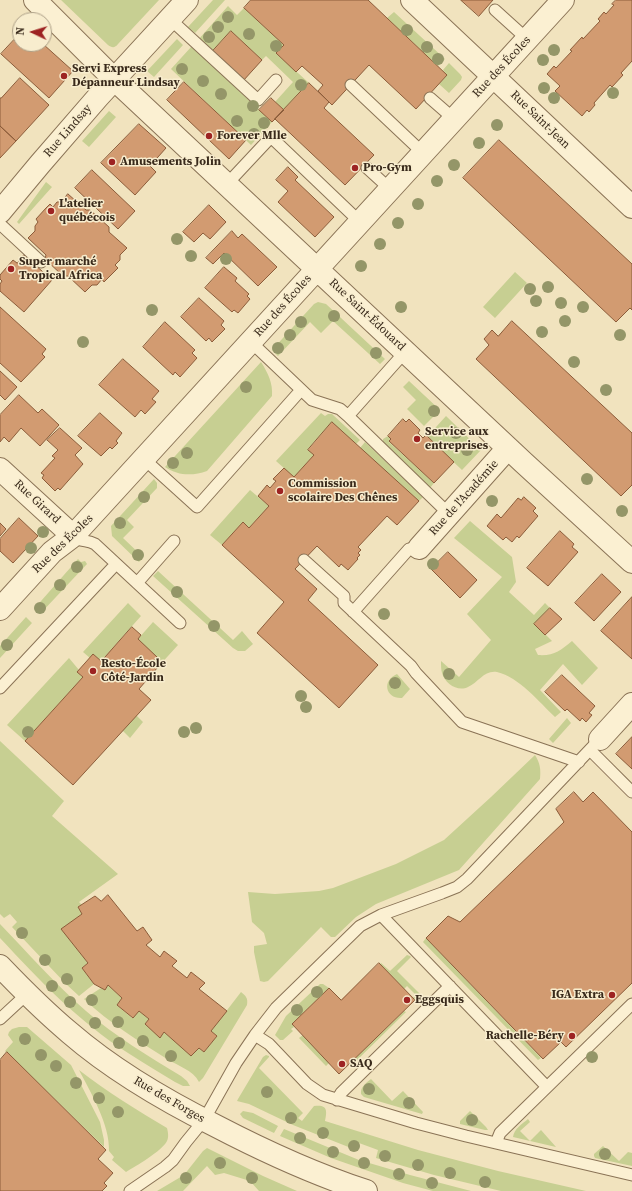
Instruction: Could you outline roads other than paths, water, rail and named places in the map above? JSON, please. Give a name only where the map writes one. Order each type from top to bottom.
[{"type":"street","name":"Rue Saint-Édouard","points":[[35,0],[114,79],[405,352],[632,562]]},
{"type":"street","name":"Rue Lindsay","points":[[0,212],[114,79],[187,0]]},
{"type":"street","name":"Rue des Écoles","points":[[0,609],[52,552],[73,536],[563,0]]},
{"type":"street","name":"Rue Saint-Jean","points":[[414,1],[632,207]]},
{"type":"street","name":"Rue de l'Académie","points":[[419,548],[508,448]]},
{"type":"street","name":"Rue Girard","points":[[0,469],[73,536]]},
{"type":"street","points":[[595,745],[632,704]]},
{"type":"street","name":"Rue des Forges","points":[[0,966],[27,994],[70,1034],[119,1071],[163,1098],[245,1141],[302,1167],[366,1191]]},
{"type":"lane","points":[[495,10],[527,39]]},
{"type":"lane","points":[[170,19],[258,100],[276,80]]},
{"type":"lane","points":[[351,85],[423,153]]},
{"type":"lane","points":[[430,98],[454,119]]},
{"type":"lane","points":[[227,184],[271,136],[360,222]]},
{"type":"lane","points":[[367,168],[390,189]]},
{"type":"lane","points":[[0,224],[41,262]]},
{"type":"lane","points":[[251,342],[312,400],[340,410],[348,416],[449,514]]},
{"type":"lane","points":[[348,416],[405,352]]},
{"type":"lane","points":[[144,459],[197,507],[301,390]]},
{"type":"lane","points":[[73,536],[81,541],[88,541],[95,544],[180,623]]},
{"type":"lane","points":[[137,583],[174,541]]},
{"type":"lane","points":[[353,612],[408,549],[419,548]]},
{"type":"lane","points":[[304,560],[344,596],[344,603],[411,666],[462,722],[579,762]]},
{"type":"lane","points":[[0,688],[116,564]]},
{"type":"lane","points":[[130,1191],[173,1160],[204,1120],[236,1063],[276,1008],[356,930],[369,920],[442,894],[457,887],[467,879],[595,745],[632,792]]},
{"type":"lane","points":[[381,915],[547,1087]]},
{"type":"lane","points":[[337,1100],[341,1093],[450,986]]},
{"type":"lane","points":[[0,1019],[27,994]]},
{"type":"lane","points":[[496,1143],[500,1133],[632,1004]]},
{"type":"lane","points":[[255,1035],[274,1048],[312,1088],[323,1095],[416,1123],[632,1174]]},
{"type":"place","name":"Servi Express Dépanneur Lindsay","points":[[64,76]]},
{"type":"place","name":"Forever Mlle","points":[[209,136]]},
{"type":"place","name":"Amusements Jolin","points":[[112,162]]},
{"type":"place","name":"Pro-Gym","points":[[355,168]]},
{"type":"place","name":"L'atelier québécois","points":[[51,211]]},
{"type":"place","name":"Super marché Tropical Africa","points":[[11,269]]},
{"type":"place","name":"Service aux entreprises","points":[[417,439]]},
{"type":"place","name":"Commission scolaire Des Chênes","points":[[280,491]]},
{"type":"place","name":"Resto-École Côté-Jardin","points":[[93,671]]},
{"type":"place","name":"IGA Extra","points":[[612,995]]},
{"type":"place","name":"Eggsquis","points":[[407,1000]]},
{"type":"place","name":"Rachelle-Béry","points":[[572,1036]]},
{"type":"place","name":"SAQ","points":[[342,1064]]}]
